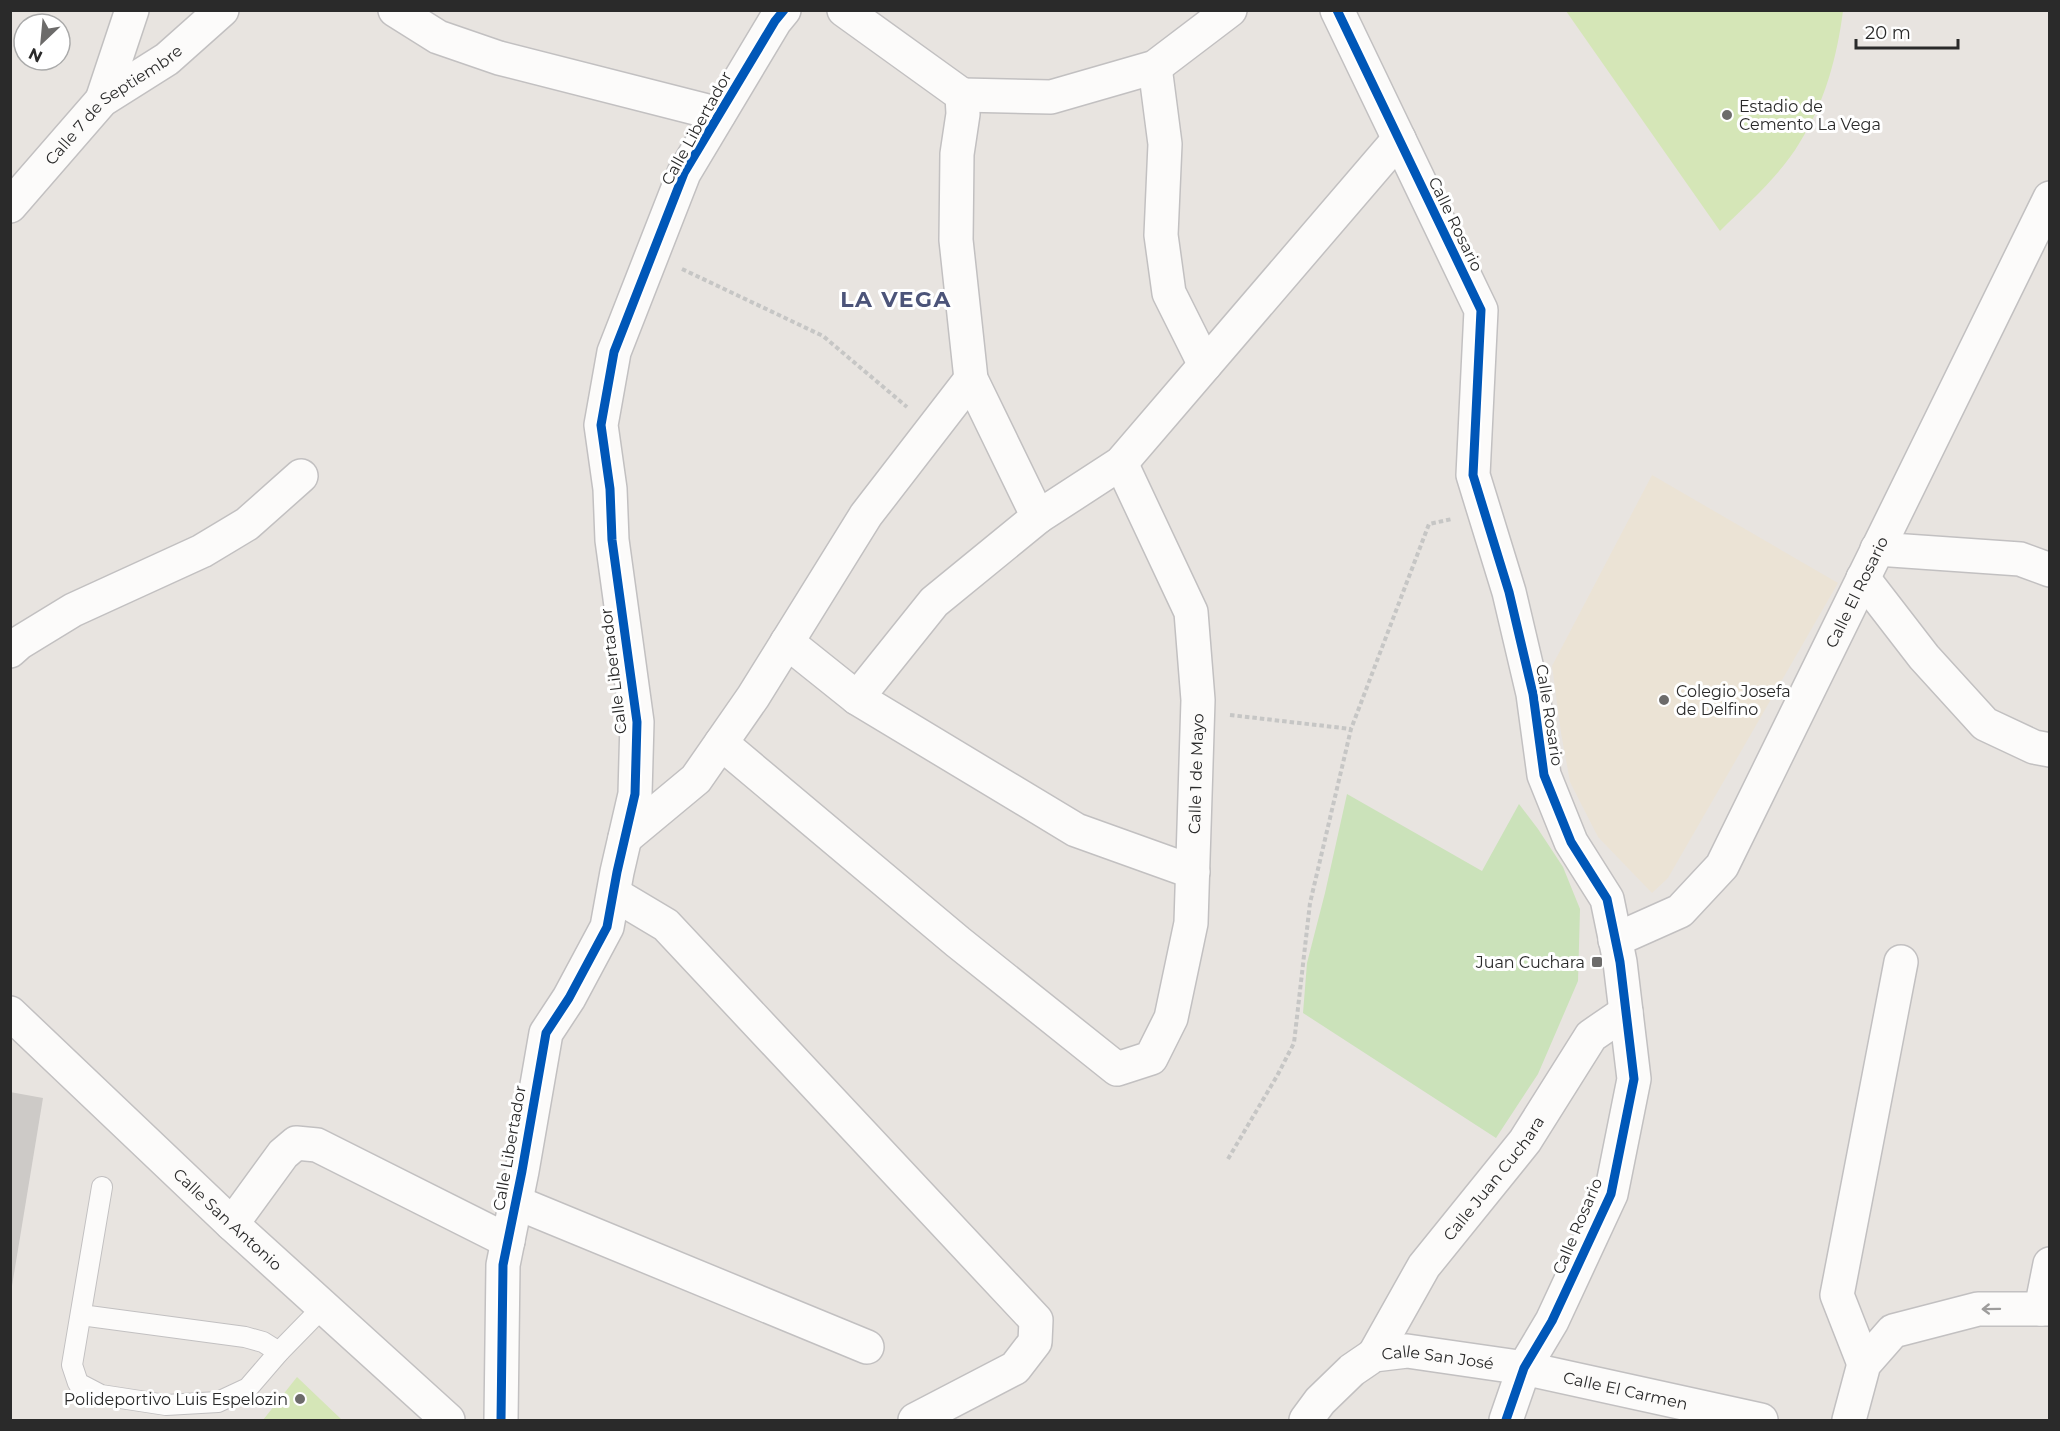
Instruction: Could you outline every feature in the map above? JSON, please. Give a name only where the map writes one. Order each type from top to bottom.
[{"type":"street","points":[[102,100],[132,10]]},
{"type":"street","name":"Calle 7 de Septiembre","points":[[10,206],[102,100],[167,59],[222,10]]},
{"type":"street","points":[[395,10],[438,37],[499,58],[719,114]]},
{"type":"street","name":"Calle Libertador","points":[[501,1420],[502,1265],[516,1202],[546,1033],[569,998],[607,927],[635,794],[637,722],[614,552],[610,489],[601,425],[614,352],[684,173],[775,21],[784,10]]},
{"type":"street","points":[[844,10],[962,95],[1051,97],[1155,67],[1230,10]]},
{"type":"street","name":"Calle Rosario","points":[[1337,10],[1481,310],[1473,475],[1509,592],[1533,694],[1544,776],[1571,842],[1607,899],[1616,940],[1626,1012],[1634,1079],[1611,1194],[1552,1321],[1524,1368],[1506,1420]]},
{"type":"street","points":[[1155,67],[1165,144],[1161,235],[1169,293],[1205,366]]},
{"type":"street","points":[[962,95],[963,114],[957,154],[956,240],[971,379],[1038,517]]},
{"type":"street","points":[[857,698],[934,602],[1038,517],[1121,463],[1399,139]]},
{"type":"street","name":"Calle El Rosario","points":[[1616,940],[1680,910],[1722,866],[2049,198]]},
{"type":"street","points":[[625,838],[696,779],[787,642],[866,515],[971,379]]},
{"type":"street","name":"Calle 1 de Mayo","points":[[721,743],[958,942],[1117,1069],[1150,1058],[1171,1018],[1191,923],[1197,712],[1191,612],[1121,463]]},
{"type":"street","points":[[10,651],[73,609],[202,551],[247,524],[301,476]]},
{"type":"street","points":[[1877,549],[2020,558],[2049,570]]},
{"type":"street","points":[[1863,578],[1924,657],[1985,723],[2034,747],[2049,750]]},
{"type":"street","points":[[787,642],[857,698],[1076,830],[1193,872]]},
{"type":"street","points":[[614,894],[666,926],[1036,1320],[1035,1342],[1015,1368],[915,1420]]},
{"type":"street","points":[[1864,1364],[1837,1295],[1901,962]]},
{"type":"street","name":"Calle Juan Cuchara","points":[[1374,1355],[1424,1266],[1525,1141],[1591,1036],[1626,1012]]},
{"type":"street","name":"Calle San Antonio","points":[[10,1013],[232,1224],[448,1420]]},
{"type":"street","points":[[232,1224],[283,1154],[296,1143],[317,1145],[508,1241]]},
{"type":"street","points":[[516,1202],[867,1347]]},
{"type":"street","points":[[1849,1420],[1864,1364],[1893,1331],[1978,1309],[2045,1309],[2049,1264]]},
{"type":"street","name":"Calle San José","points":[[1306,1420],[1320,1401],[1352,1370],[1374,1355],[1407,1351],[1524,1368]]},
{"type":"street","name":"Calle El Carmen","points":[[1524,1368],[1761,1420]]},
{"type":"lane","points":[[102,1186],[72,1365],[78,1383],[101,1395],[166,1405],[218,1402],[248,1388],[323,1307]]},
{"type":"lane","points":[[81,1315],[245,1337],[263,1342],[279,1352]]},
{"type":"path","points":[[651,254],[823,336],[933,429]]},
{"type":"path","points":[[1228,1159],[1277,1076],[1294,1042],[1310,903],[1351,729],[1429,524],[1484,511]]},
{"type":"path","points":[[1197,712],[1351,729]]},
{"type":"shaded area","name":"Colegio Josefa de Delfino","points":[[1652,475],[1838,583],[1668,878],[1652,893],[1598,837],[1570,782],[1552,666]]},
{"type":"green space","name":"Estadio de Cemento La Vega","points":[[1566,11],[1843,11],[1829,79],[1809,127],[1783,166],[1720,231]]},
{"type":"green space","points":[[1347,794],[1482,871],[1519,804],[1563,867],[1580,909],[1578,981],[1538,1074],[1496,1138],[1303,1013],[1307,963]]},
{"type":"green space","name":"Polideportivo Luis Espelozin","points":[[297,1377],[342,1420],[263,1420]]},
{"type":"building","points":[[10,1092],[43,1098],[12,1286],[10,1286]]},
{"type":"cycle path","points":[[501,1420],[503,1265],[546,1033],[569,998],[607,927],[635,794],[637,722],[612,540],[610,489],[601,425],[614,352],[684,173],[775,21],[784,10]]},
{"type":"cycle path","points":[[1337,10],[1481,310],[1473,475],[1509,592],[1533,694],[1544,775],[1571,842],[1607,899],[1620,962],[1634,1079],[1611,1194],[1552,1321],[1524,1368],[1506,1420]]},
{"type":"place","name":"Estadio de Cemento La Vega","points":[[1727,115]]},
{"type":"place","name":"Colegio Josefa de Delfino","points":[[1664,700]]},
{"type":"place","name":"Juan Cuchara","points":[[1597,962]]},
{"type":"place","name":"Polideportivo Luis Espelozin","points":[[300,1399]]},
{"type":"district","name":"LA VEGA","points":[[896,299]]}]
